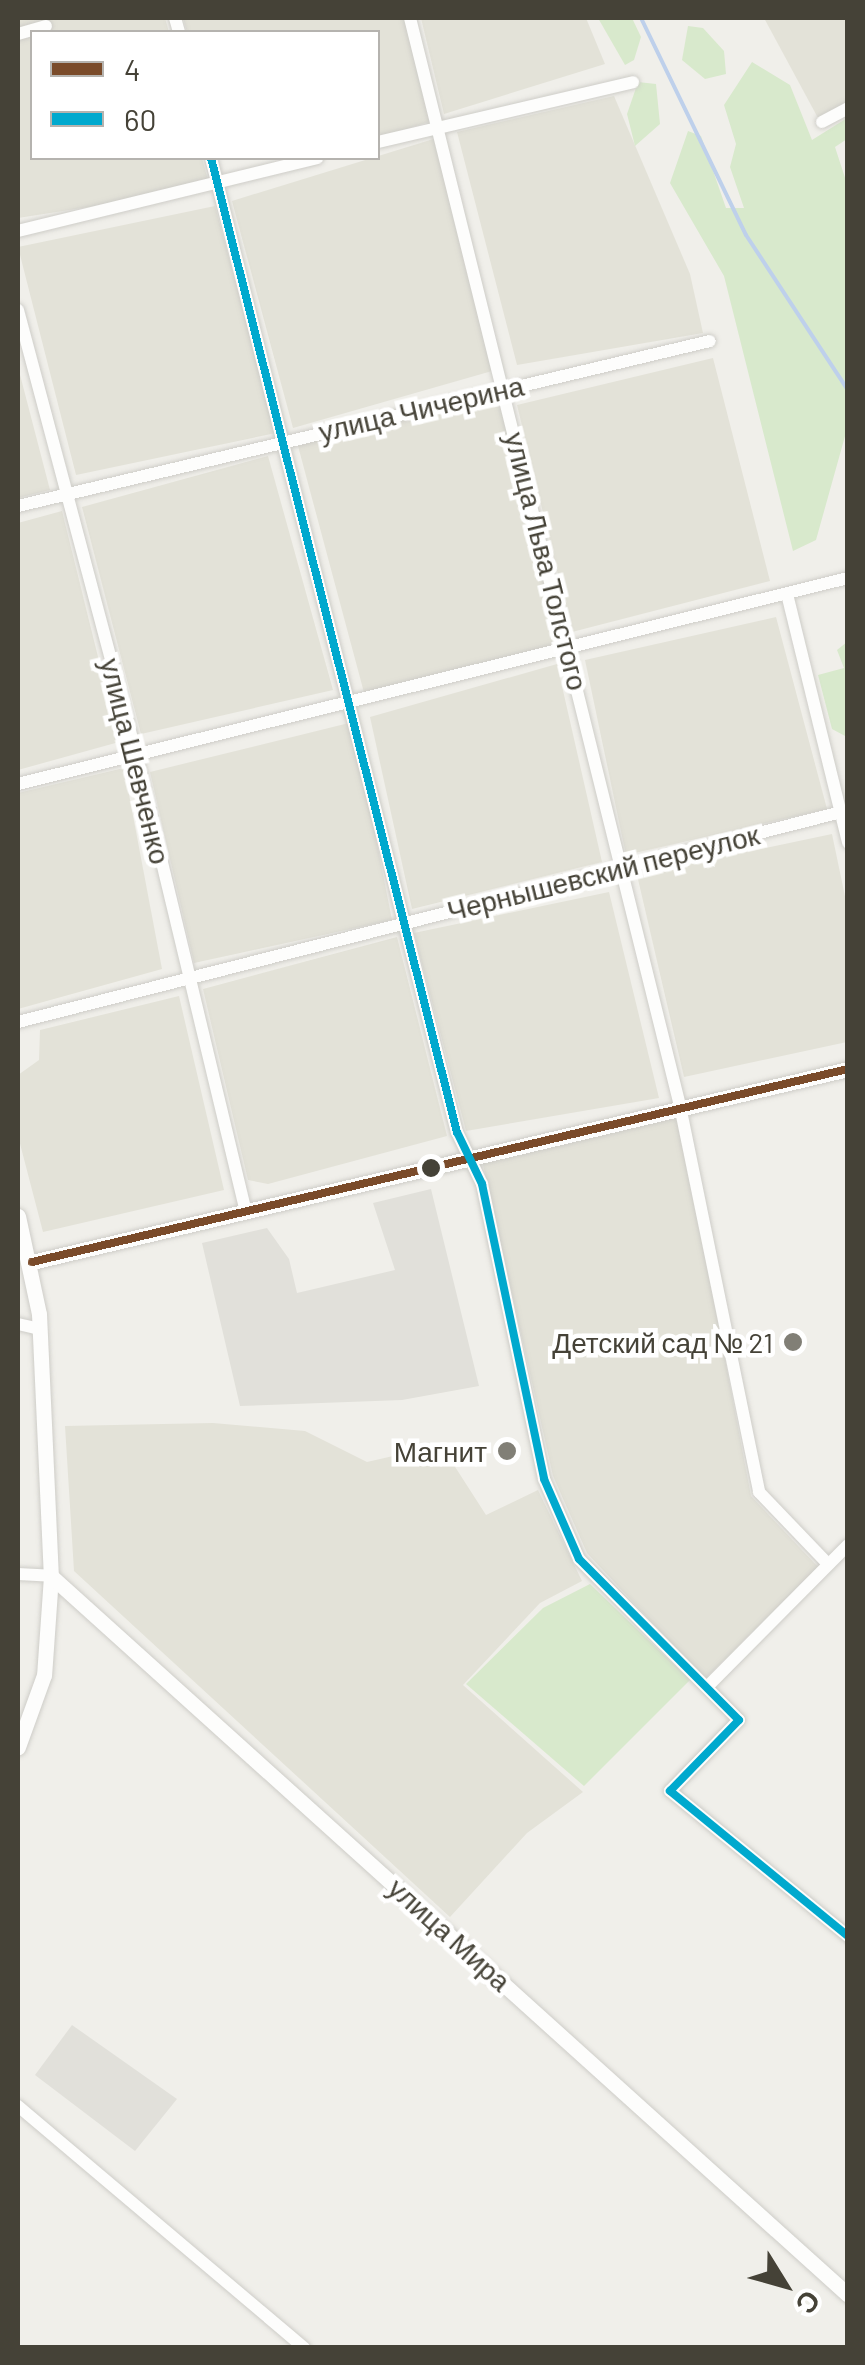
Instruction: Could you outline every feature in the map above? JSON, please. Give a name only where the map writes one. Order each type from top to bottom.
[{"type":"street","name":"улица Льва Толстого","points":[[410,18],[569,644],[618,869],[680,1106],[759,1492],[828,1563]]},
{"type":"street","points":[[32,30],[46,26]]},
{"type":"street","points":[[380,141],[634,82]]},
{"type":"street","points":[[822,122],[848,108]]},
{"type":"street","points":[[212,160],[287,439],[402,922],[458,1132],[472,1156],[544,1479],[579,1558],[739,1720],[670,1792],[848,1936]]},
{"type":"street","points":[[18,231],[308,160]]},
{"type":"street","name":"улица Шевченко","points":[[18,310],[136,754],[246,1214]]},
{"type":"street","name":"улица Чичерина","points":[[18,506],[287,439],[710,342]]},
{"type":"street","points":[[18,784],[569,644],[848,578]]},
{"type":"street","points":[[787,594],[848,843]]},
{"type":"street","name":"Чернышевский переулок","points":[[18,1022],[841,812]]},
{"type":"street","points":[[32,1262],[848,1068]]},
{"type":"street","points":[[18,1216],[32,1262],[40,1329],[51,1576],[44,1675],[18,1748]]},
{"type":"street","points":[[18,1324],[40,1329]]},
{"type":"street","points":[[707,1688],[848,1546]]},
{"type":"street","points":[[18,1574],[51,1576]]},
{"type":"street","name":"улица Мира","points":[[51,1576],[848,2295]]},
{"type":"street","points":[[18,2106],[304,2348]]},
{"type":"shaded area","points":[[18,18],[165,18],[168,30],[30,30],[30,160],[203,160],[210,188],[18,218]]},
{"type":"shaded area","points":[[183,18],[411,18],[435,120],[380,137],[380,30],[186,30]]},
{"type":"shaded area","points":[[421,18],[586,18],[605,64],[444,114]]},
{"type":"shaded area","points":[[764,18],[847,18],[847,102],[818,118]]},
{"type":"shaded area","points":[[614,96],[690,274],[703,333],[517,365],[457,132]]},
{"type":"shaded area","points":[[440,137],[499,369],[293,428],[232,201],[365,160],[380,160],[380,155]]},
{"type":"shaded area","points":[[215,206],[276,433],[76,475],[18,247]]},
{"type":"shaded area","points":[[713,358],[770,581],[572,632],[517,405]]},
{"type":"shaded area","points":[[18,367],[50,490],[18,498]]},
{"type":"shaded area","points":[[504,387],[565,641],[366,700],[298,446]]},
{"type":"shaded area","points":[[268,456],[333,690],[141,734],[82,507]]},
{"type":"shaded area","points":[[62,511],[119,742],[18,770],[18,523]]},
{"type":"shaded area","points":[[776,617],[827,809],[626,855],[585,660]]},
{"type":"shaded area","points":[[557,664],[602,862],[412,909],[370,717]]},
{"type":"shaded area","points":[[353,722],[392,920],[194,963],[150,772]]},
{"type":"shaded area","points":[[124,768],[162,969],[18,1009],[18,793]]},
{"type":"shaded area","points":[[832,834],[847,906],[847,1042],[684,1077],[637,875]]},
{"type":"shaded area","points":[[609,892],[659,1098],[466,1131],[414,933]]},
{"type":"shaded area","points":[[397,937],[447,1136],[268,1184],[248,1180],[203,989]]},
{"type":"shaded area","points":[[179,996],[224,1190],[43,1232],[18,1136],[18,1075],[39,1060],[40,1030]]},
{"type":"shaded area","points":[[679,1117],[751,1496],[818,1567],[705,1679],[587,1553],[553,1476],[482,1160]]},
{"type":"shaded area","points":[[431,1189],[479,1386],[402,1400],[240,1406],[202,1243],[267,1228],[289,1259],[297,1293],[395,1270],[373,1203]]},
{"type":"shaded area","points":[[213,1423],[305,1431],[367,1462],[441,1445],[486,1515],[538,1490],[582,1581],[540,1603],[463,1685],[583,1792],[527,1833],[450,1917],[74,1571],[65,1426]]},
{"type":"shaded area","points":[[72,2025],[177,2099],[135,2151],[35,2075]]},
{"type":"green space","points":[[598,18],[632,18],[641,37],[634,60],[625,65]]},
{"type":"green space","points":[[688,26],[703,28],[724,51],[726,74],[705,79],[682,60]]},
{"type":"green space","points":[[752,62],[790,85],[812,140],[847,118],[847,139],[835,147],[848,187],[847,429],[816,540],[793,551],[724,276],[670,183],[688,131],[701,136],[726,208],[744,208],[730,167],[736,144],[724,105]]},
{"type":"green space","points":[[638,82],[656,84],[660,124],[635,146],[627,114]]},
{"type":"green space","points":[[847,642],[847,737],[832,729],[818,675],[844,668],[837,650]]},
{"type":"green space","points":[[590,1584],[690,1680],[584,1786],[466,1684],[543,1608]]},
{"type":"waterway","points":[[641,18],[746,235],[848,390]]},
{"type":"transit line","name":"60","points":[[212,160],[457,1132],[482,1184],[544,1479],[579,1559],[739,1720],[670,1791],[848,1936]]},
{"type":"transit line","name":"4","points":[[32,1262],[848,1069]]},
{"type":"place","name":"Детский сад № 21","points":[[793,1342]]},
{"type":"place","name":"Магнит","points":[[507,1451]]}]
